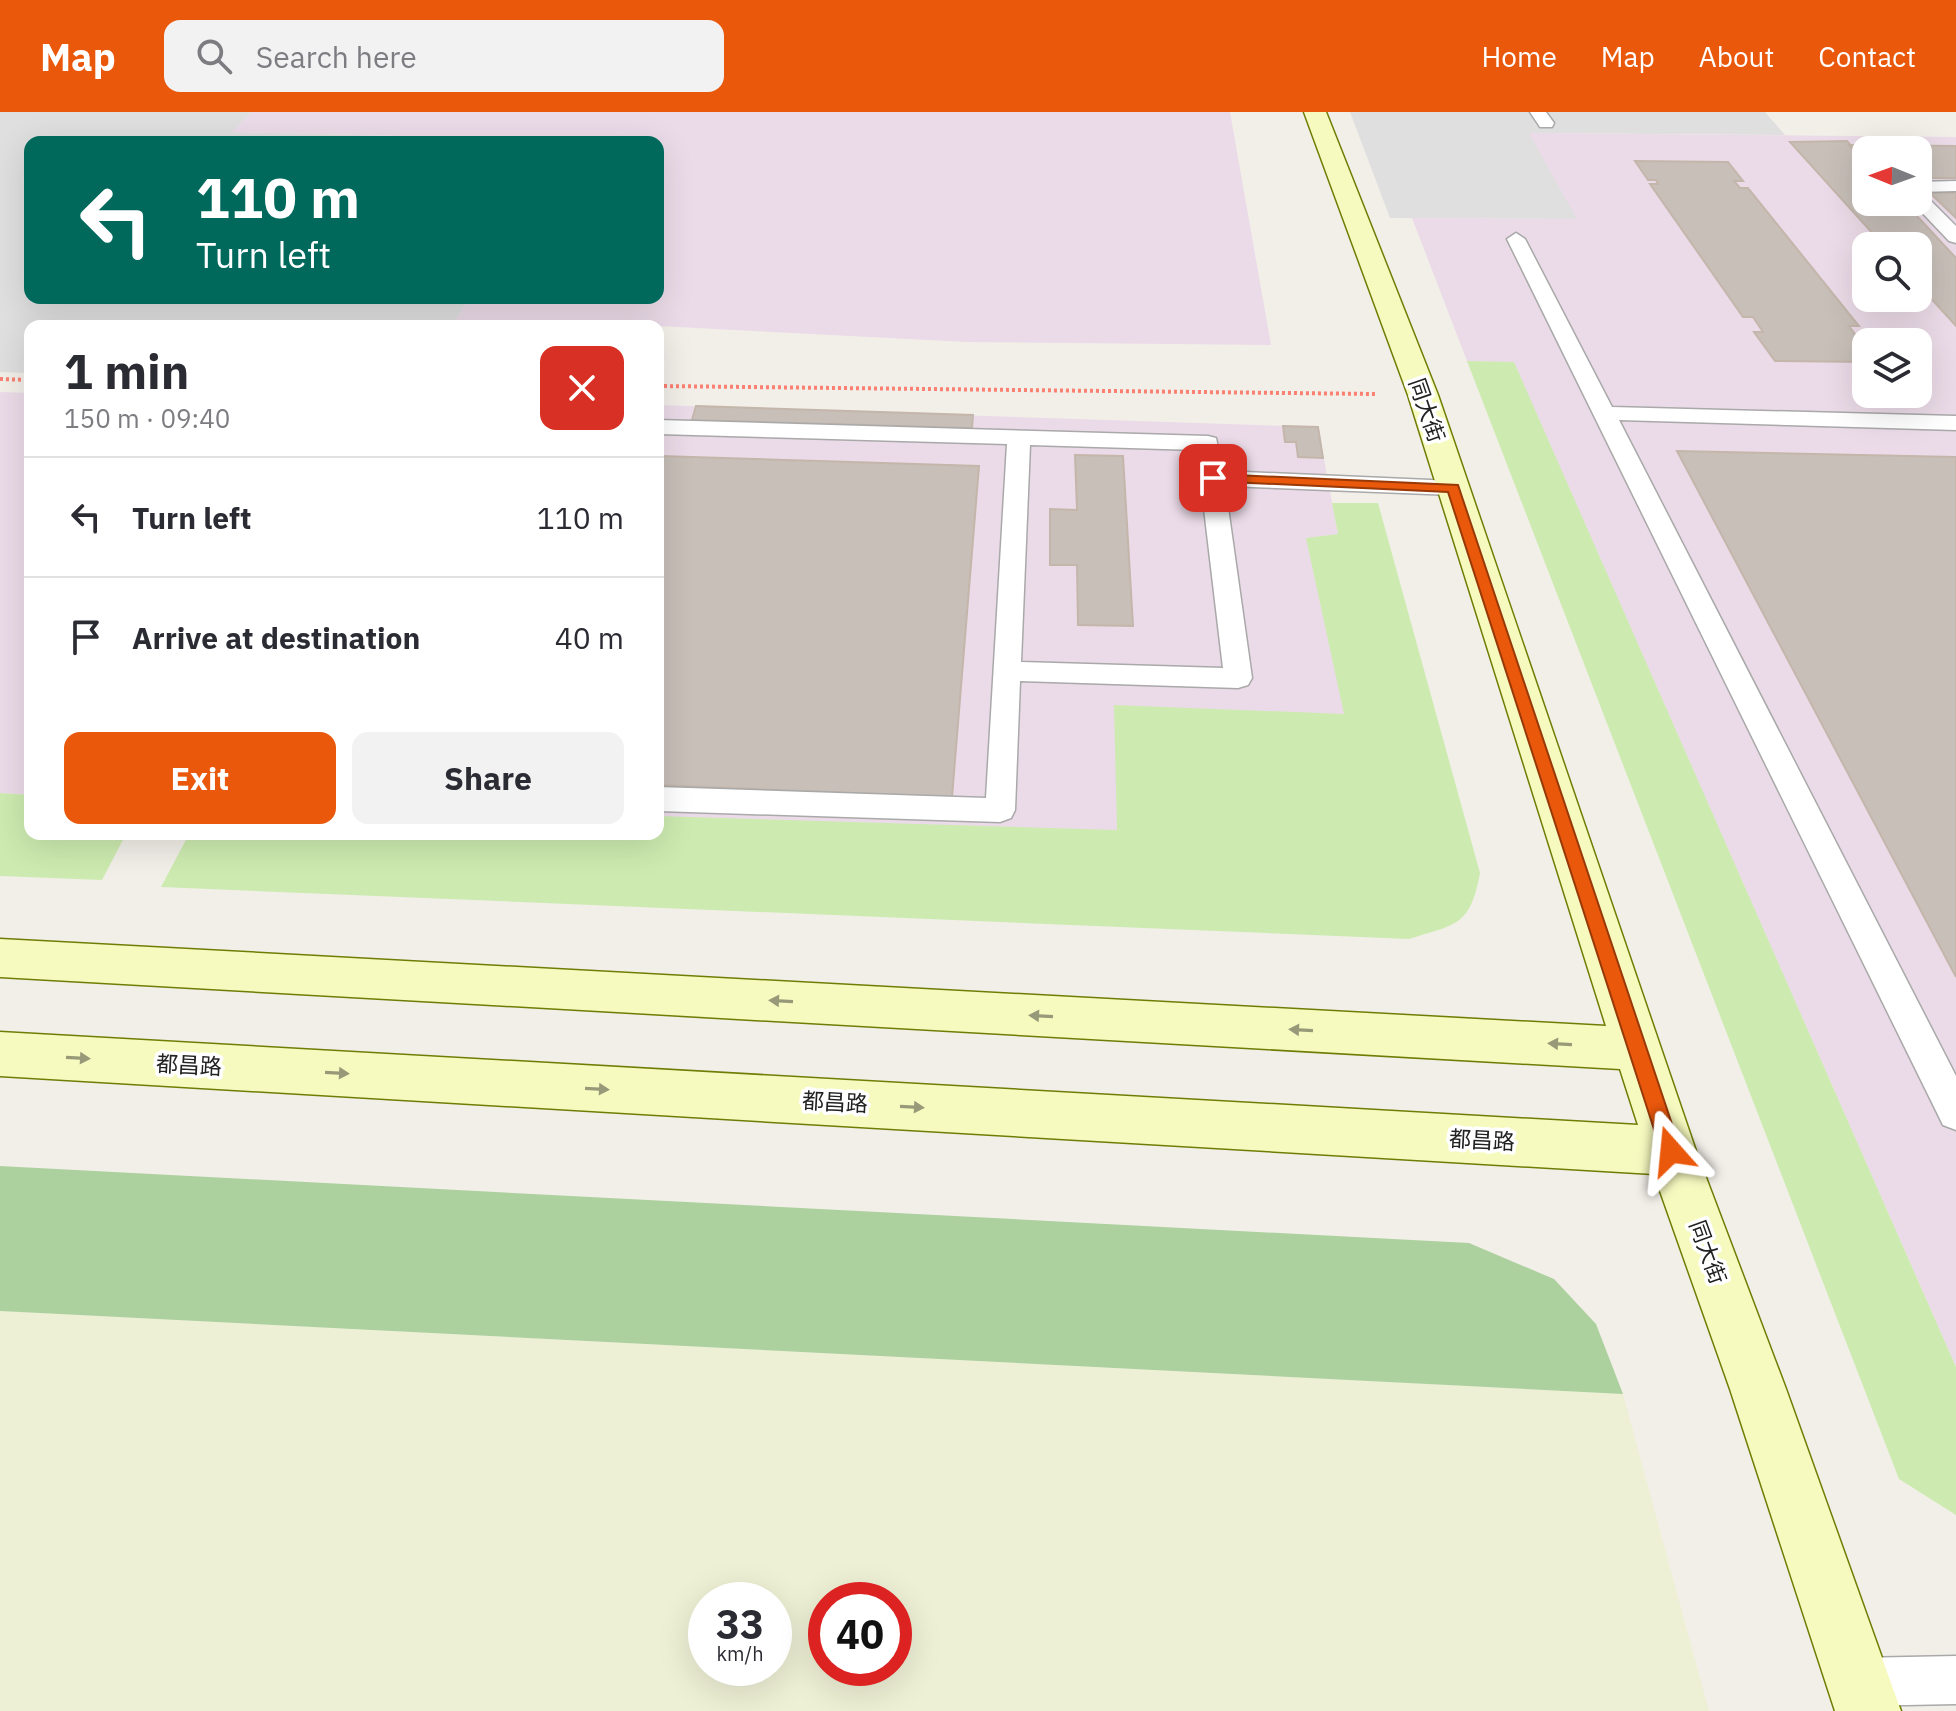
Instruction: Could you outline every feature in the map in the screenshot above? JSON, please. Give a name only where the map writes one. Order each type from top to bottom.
[{"type":"street","name":"同大街","points":[[1315,112],[1423,395],[1671,1151],[1758,1389],[1863,1696]]},
{"type":"street","points":[[0,958],[1638,1049]]},
{"type":"street","name":"都昌路","points":[[0,1054],[1671,1151]]},
{"type":"lane","points":[[1932,187],[1956,186]]},
{"type":"lane","points":[[1932,212],[1956,237]]},
{"type":"lane","points":[[1516,239],[1956,1113]]},
{"type":"lane","points":[[1604,413],[1956,423]]},
{"type":"lane","points":[[664,427],[1208,443],[1238,678],[1007,671]]},
{"type":"lane","points":[[664,799],[1000,810],[1019,437]]},
{"type":"lane","points":[[1213,478],[1453,488]]},
{"type":"lane","points":[[1863,1696],[1956,1680]]},
{"type":"path","points":[[0,379],[24,380]]},
{"type":"path","points":[[664,386],[1423,395]]},
{"type":"shaded area","points":[[0,112],[252,112],[233,132],[398,136],[24,136],[24,304],[466,304],[456,320],[24,320],[24,373],[0,372]]},
{"type":"shaded area","points":[[252,112],[1230,112],[1271,345],[967,342],[664,326],[664,320],[456,320],[465,304],[664,304],[664,136],[402,136],[232,132]]},
{"type":"shaded area","points":[[1350,112],[1765,112],[1785,135],[1530,133],[1578,219],[1390,218]]},
{"type":"shaded area","points":[[1529,133],[1852,136],[1852,216],[1932,216],[1932,137],[1956,137],[1956,1367],[1514,363],[1467,361],[1412,218],[1577,219]]},
{"type":"shaded area","points":[[0,392],[24,393],[24,795],[0,793]]},
{"type":"shaded area","points":[[664,405],[1318,427],[1338,534],[1383,839],[664,817]]},
{"type":"green space","points":[[1467,361],[1514,362],[1956,1367],[1956,1515],[1899,1479]]},
{"type":"green space","points":[[1332,503],[1378,503],[1480,873],[1466,914],[1449,926],[1409,939],[161,887],[186,840],[664,840],[664,816],[1117,830],[1114,705],[1344,714],[1306,538],[1338,534]]},
{"type":"green space","points":[[0,793],[24,795],[24,840],[123,840],[102,880],[0,876]]},
{"type":"green space","points":[[0,1166],[1469,1243],[1554,1279],[1596,1324],[1623,1394],[0,1311]]},
{"type":"green space","points":[[0,1311],[1623,1394],[1709,1711],[0,1711]]},
{"type":"building","points":[[1847,141],[1852,147],[1852,211],[1790,142]]},
{"type":"building","points":[[1932,146],[1956,146],[1956,178],[1932,178]]},
{"type":"building","points":[[1635,161],[1728,162],[1743,181],[1734,181],[1740,188],[1748,188],[1859,326],[1849,326],[1852,330],[1852,362],[1775,361],[1754,332],[1763,332],[1753,317],[1743,317],[1650,184],[1658,184],[1656,180],[1648,180]]},
{"type":"building","points":[[1932,193],[1956,193],[1956,218],[1932,195]]},
{"type":"building","points":[[1857,216],[1917,216],[1932,232],[1871,232]]},
{"type":"building","points":[[1932,232],[1956,258],[1956,326],[1932,299]]},
{"type":"building","points":[[696,406],[973,415],[972,428],[692,420]]},
{"type":"building","points":[[1283,426],[1318,427],[1323,458],[1298,457],[1296,442],[1285,442]]},
{"type":"building","points":[[1677,451],[1956,457],[1956,977]]},
{"type":"building","points":[[1075,455],[1123,456],[1133,626],[1078,625],[1077,565],[1050,565],[1050,509],[1077,510]]},
{"type":"building","points":[[664,456],[979,466],[952,797],[664,785]]},
{"type":"route","points":[[1213,478],[1453,488],[1671,1151]]}]
